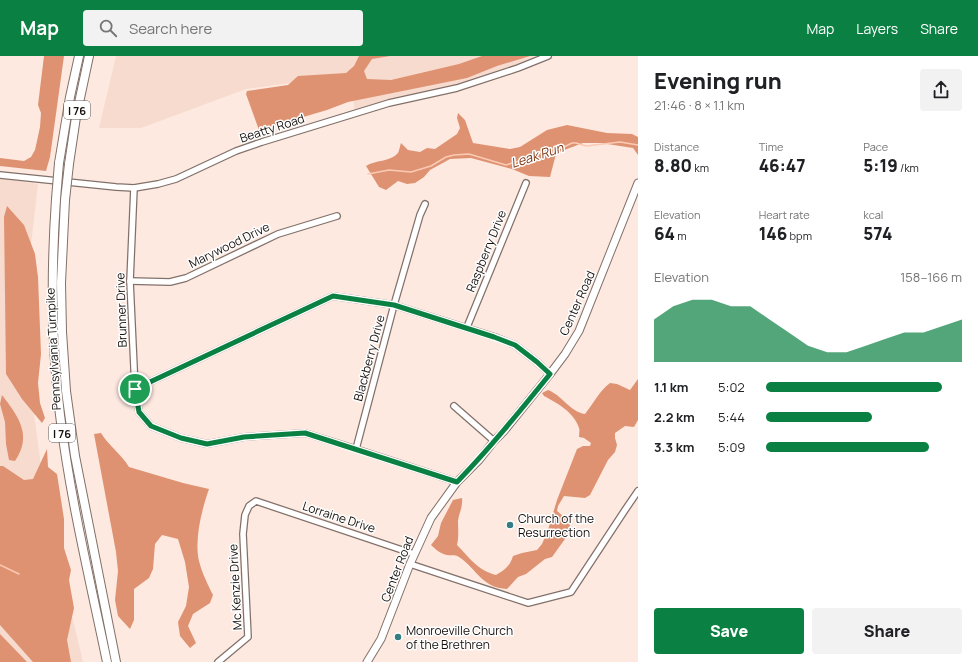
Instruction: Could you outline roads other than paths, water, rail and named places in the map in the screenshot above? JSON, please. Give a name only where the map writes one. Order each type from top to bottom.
[{"type":"highway","name":"Pennsylvania Turnpike","points":[[79,56],[70,97],[59,163],[52,292],[54,358],[68,472],[106,662]]},
{"type":"highway","name":"Pennsylvania Turnpike","points":[[89,56],[76,117],[65,200],[61,283],[62,332],[66,391],[75,456],[116,662]]},
{"type":"main road","name":"Center Road","points":[[367,662],[382,639],[414,554],[431,518],[457,482],[479,460],[504,431],[550,374],[578,331],[638,183]]},
{"type":"street","name":"Beatty Road","points":[[0,174],[90,185],[134,188],[158,184],[176,179],[236,151],[262,142],[389,103],[456,88],[518,68],[548,56]]},
{"type":"street","name":"Raspberry Drive","points":[[467,327],[526,183]]},
{"type":"street","name":"Brunner Drive","points":[[134,188],[130,281],[135,389],[139,412],[151,426],[181,438],[207,444],[244,437],[305,433],[356,449]]},
{"type":"street","name":"Blackberry Drive","points":[[356,449],[394,305],[420,215],[425,204]]},
{"type":"street","name":"Marywood Drive","points":[[130,281],[170,282],[186,278],[278,234],[337,216]]},
{"type":"street","points":[[135,389],[333,296],[394,305],[467,327],[515,345],[550,374]]},
{"type":"street","points":[[454,406],[494,441]]},
{"type":"street","points":[[356,449],[457,482]]},
{"type":"street","points":[[410,564],[528,603],[570,592],[638,492]]},
{"type":"street","name":"Lorraine Drive","points":[[256,501],[414,554]]},
{"type":"street","name":"Mc Kenzie Drive","points":[[218,662],[248,637],[243,534],[245,515],[249,506],[256,501]]},
{"type":"waterway","name":"Leak Run","points":[[368,174],[389,170],[411,172],[431,166],[446,157],[454,155],[469,154],[506,165],[532,157],[546,149],[562,148],[572,143],[586,146],[620,142],[638,145]]},
{"type":"waterway","points":[[0,565],[19,574]]},
{"type":"place","name":"Church of the Resurrection","points":[[510,525]]},
{"type":"place","name":"Monroeville Church of the Brethren","points":[[398,637]]}]
